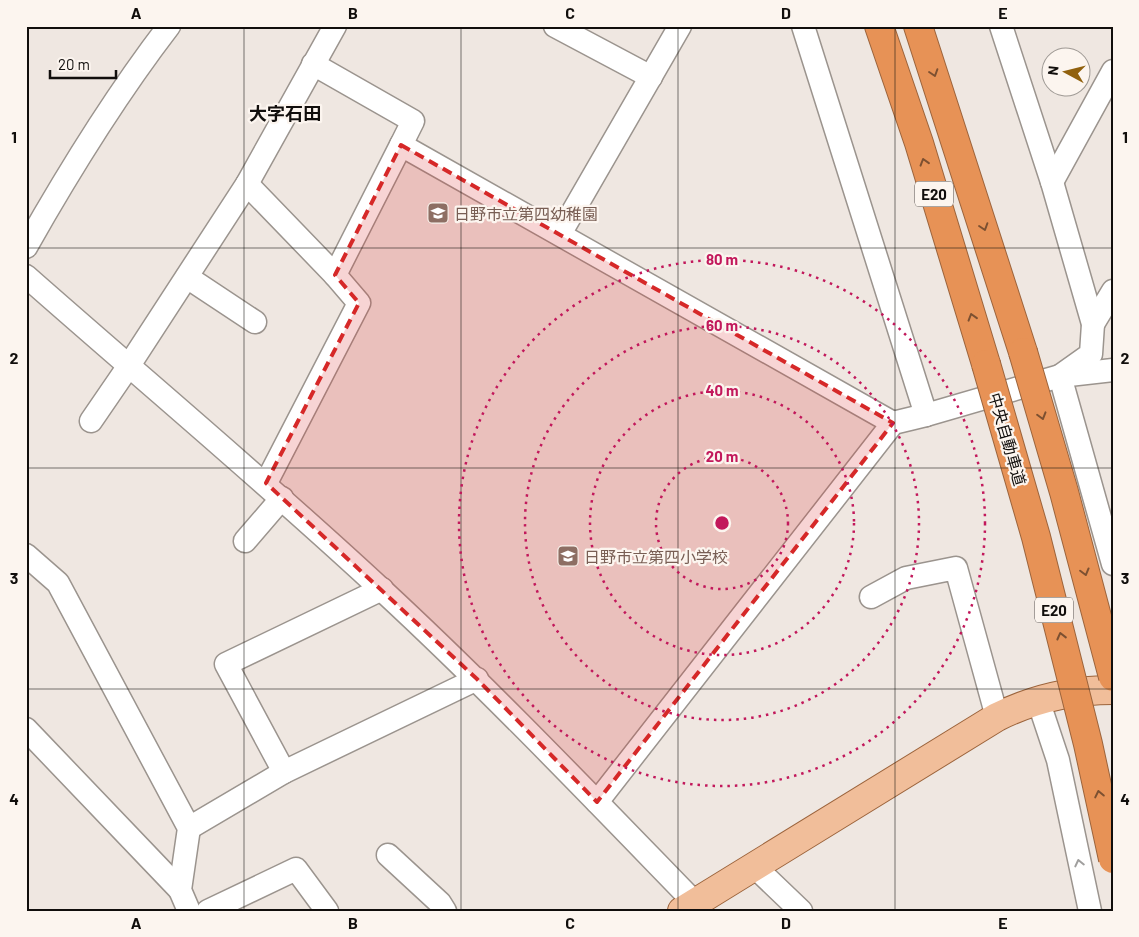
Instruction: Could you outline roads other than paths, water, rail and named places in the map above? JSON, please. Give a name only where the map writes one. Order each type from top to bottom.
[{"type":"highway","name":"中央自動車道","points":[[879,26],[919,143],[1036,537],[1088,744],[1113,859]]},
{"type":"highway","name":"E20","points":[[918,26],[1023,352],[1066,501],[1113,677]]},
{"type":"main road","points":[[688,907],[997,717],[1017,707],[1038,700],[1092,690],[1113,690]]},
{"type":"street","points":[[26,247],[56,195],[122,93],[169,26]]},
{"type":"street","points":[[91,421],[247,184],[335,26]]},
{"type":"street","points":[[555,26],[651,77]]},
{"type":"street","points":[[560,234],[680,26]]},
{"type":"street","points":[[803,26],[926,415]]},
{"type":"street","points":[[1001,26],[1052,182],[1093,324],[1091,354],[1060,376]]},
{"type":"street","points":[[313,64],[414,122],[335,275]]},
{"type":"street","points":[[1052,182],[1113,71]]},
{"type":"street","points":[[401,145],[893,423]]},
{"type":"street","points":[[245,541],[274,490],[359,303],[335,275],[247,184]]},
{"type":"street","points":[[26,276],[128,366],[274,490],[382,589],[477,680],[597,802],[688,907]]},
{"type":"street","points":[[186,277],[255,322]]},
{"type":"street","points":[[1093,324],[1113,291]]},
{"type":"street","points":[[597,802],[893,423],[1060,376],[1113,370]]},
{"type":"street","points":[[1060,376],[1113,564]]},
{"type":"street","points":[[26,555],[58,583],[189,828],[180,890]]},
{"type":"street","points":[[871,597],[906,578],[956,568],[997,717]]},
{"type":"street","points":[[284,772],[226,664],[382,589]]},
{"type":"street","points":[[189,828],[284,772],[477,680]]},
{"type":"street","points":[[1038,700],[1058,760],[1090,911]]},
{"type":"street","points":[[26,729],[180,890],[189,911]]},
{"type":"street","points":[[388,855],[440,903],[445,911]]},
{"type":"street","points":[[755,867],[801,911]]},
{"type":"street","points":[[208,911],[296,868],[327,911]]},
{"type":"place","name":"日野市立第四幼稚園","points":[[438,213]]},
{"type":"place","name":"日野市立第四小学校","points":[[568,556]]},
{"type":"district","name":"大字石田","points":[[285,113]]}]
